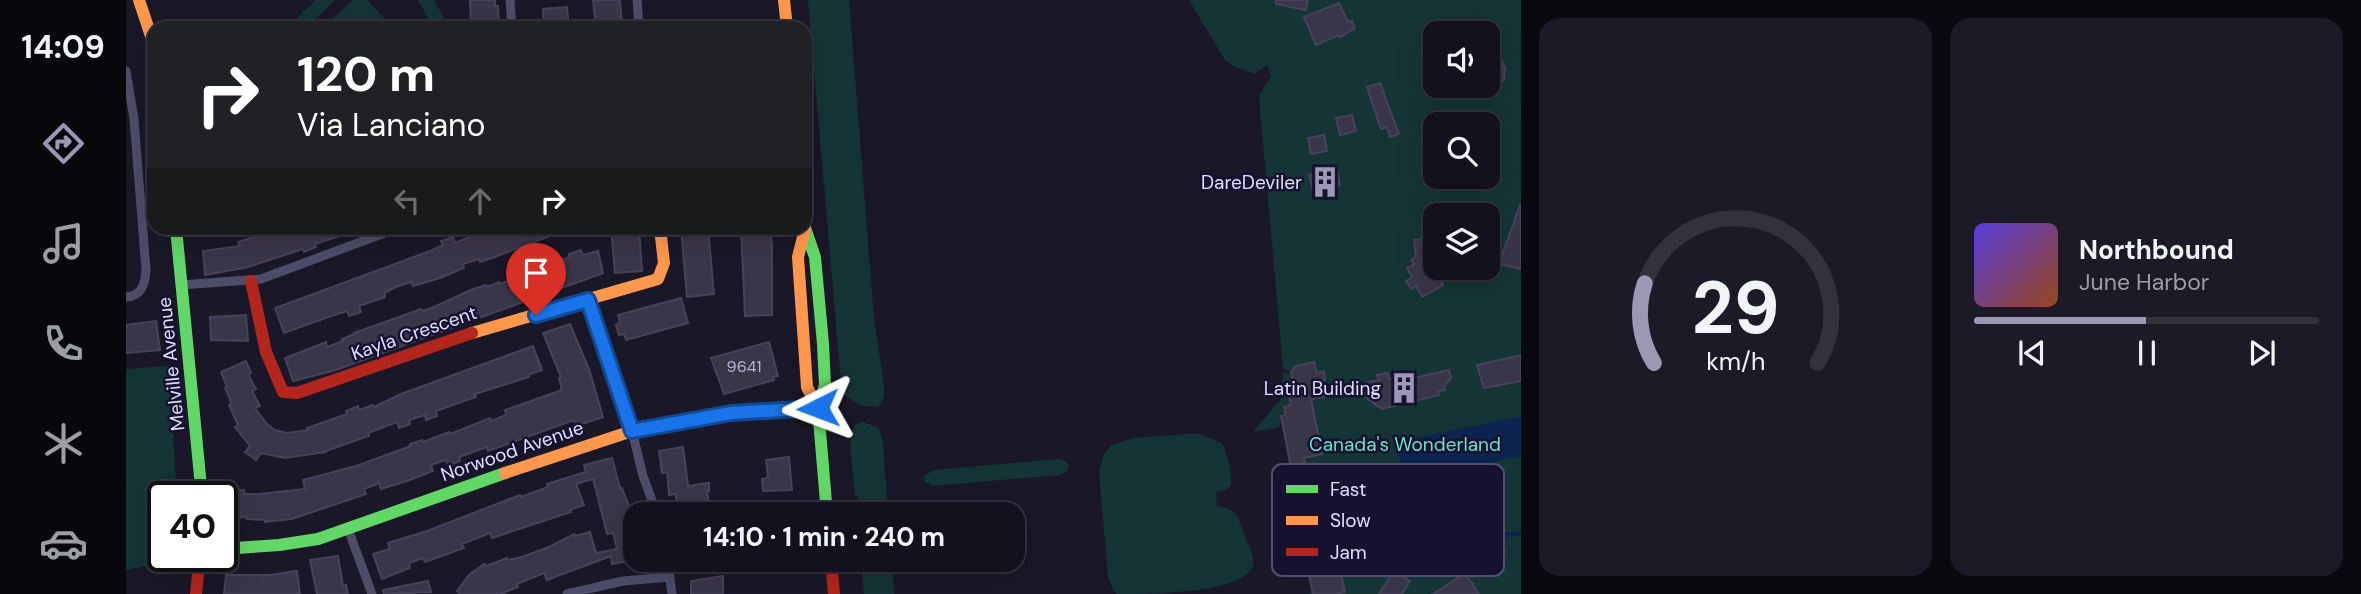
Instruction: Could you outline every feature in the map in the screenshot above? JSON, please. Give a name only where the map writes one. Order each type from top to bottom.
[{"type":"street","points":[[139,0],[147,24]]},
{"type":"street","points":[[510,0],[512,21]]},
{"type":"street","points":[[637,0],[638,21]]},
{"type":"street","points":[[784,0],[786,21]]},
{"type":"street","points":[[126,71],[134,119],[146,270],[140,292],[126,297]]},
{"type":"street","name":"Melville Avenue","points":[[177,235],[201,481]]},
{"type":"street","points":[[181,285],[251,281],[379,235]]},
{"type":"street","name":"Kayla Crescent","points":[[251,281],[261,334],[275,378],[283,392],[297,393],[457,337],[658,279],[664,263],[661,235]]},
{"type":"street","points":[[803,235],[798,257],[807,387],[818,408]]},
{"type":"street","points":[[807,235],[815,257],[823,344],[825,384],[818,408],[826,502]]},
{"type":"street","points":[[588,300],[653,502]]},
{"type":"street","name":"Norwood Avenue","points":[[238,548],[318,539],[632,431],[731,413],[818,408]]},
{"type":"street","points":[[348,529],[372,594]]},
{"type":"street","points":[[196,594],[198,572]]},
{"type":"street","points":[[669,572],[672,594]]},
{"type":"street","points":[[832,572],[834,594]]},
{"type":"street","points":[[567,594],[623,581],[670,577]]},
{"type":"green space","points":[[316,0],[335,0],[313,21],[294,21]]},
{"type":"green space","points":[[353,0],[367,0],[386,21],[330,21]]},
{"type":"green space","points":[[418,0],[434,0],[443,16],[444,21],[430,21]]},
{"type":"green space","points":[[808,0],[849,0],[874,319],[884,386],[884,397],[878,407],[859,405],[842,393],[812,21],[810,21]]},
{"type":"green space","name":"Canada's Wonderland","points":[[1189,0],[1521,0],[1521,594],[1307,594],[1313,592],[1310,576],[1504,576],[1504,464],[1290,464],[1282,422],[1279,422],[1280,427],[1255,432],[1281,399],[1283,372],[1292,375],[1290,380],[1293,381],[1316,369],[1314,362],[1295,366],[1291,373],[1283,368],[1259,98],[1271,77],[1267,65],[1254,74],[1225,60]]},
{"type":"green space","points":[[169,366],[176,481],[147,481],[147,566],[126,570],[126,369]]},
{"type":"green space","points":[[862,422],[878,427],[883,441],[887,502],[859,502],[858,496],[855,496],[850,443],[854,425]]},
{"type":"green space","points":[[1200,434],[1222,443],[1229,464],[1231,485],[1216,492],[1217,506],[1229,509],[1238,518],[1252,553],[1253,565],[1246,575],[1215,587],[1117,594],[1108,577],[1099,471],[1104,454],[1112,445],[1133,438]]},
{"type":"green space","points":[[1059,459],[1066,461],[1069,466],[1066,472],[1060,475],[932,486],[925,482],[924,476],[934,470]]},
{"type":"green space","points":[[862,572],[893,572],[894,594],[864,594]]},
{"type":"water","points":[[1521,416],[1521,456],[1482,464],[1401,464],[1396,442]]},
{"type":"water","points":[[1504,532],[1521,532],[1521,535],[1504,537]]},
{"type":"building","points":[[470,0],[495,0],[499,21],[471,21]]},
{"type":"building","points":[[593,0],[620,0],[622,21],[595,21]]},
{"type":"building","points":[[1276,0],[1308,0],[1306,10],[1276,4]]},
{"type":"building","points":[[1339,3],[1348,22],[1352,21],[1355,28],[1340,37],[1339,35],[1316,45],[1304,17]]},
{"type":"building","points":[[567,7],[568,21],[544,21],[543,9]]},
{"type":"building","points":[[1500,57],[1505,68],[1504,79],[1500,84]]},
{"type":"building","points":[[1380,83],[1399,134],[1390,137],[1387,127],[1381,129],[1367,87]]},
{"type":"building","points":[[1352,115],[1356,131],[1340,135],[1336,118]]},
{"type":"building","points":[[1324,135],[1327,151],[1311,154],[1308,138]]},
{"type":"building","name":"DareDeviler","points":[[1337,169],[1340,185],[1313,190],[1309,175]]},
{"type":"building","points":[[1521,205],[1521,269],[1500,264]]},
{"type":"building","points":[[260,235],[342,235],[315,244],[316,247],[304,252],[303,249],[248,267],[205,275],[203,251],[240,246],[238,242]]},
{"type":"building","points":[[475,235],[552,235],[480,262],[479,259],[463,264],[464,268],[440,278],[413,286],[411,282],[396,287],[384,293],[385,297],[359,306],[361,312],[349,316],[347,311],[284,333],[275,308],[430,251],[443,245],[441,241],[453,237],[455,243]]},
{"type":"building","points":[[612,235],[639,235],[642,271],[615,273]]},
{"type":"building","points":[[682,235],[709,235],[714,294],[687,297]]},
{"type":"building","points":[[741,235],[770,235],[772,315],[745,316]]},
{"type":"building","points":[[1423,239],[1423,280],[1440,280],[1443,285],[1422,297],[1416,286],[1411,289],[1406,281],[1412,277],[1407,268],[1414,265],[1411,260],[1416,257],[1414,240]]},
{"type":"building","points":[[581,250],[583,255],[598,251],[603,273],[336,370],[293,381],[285,358],[326,342],[327,347],[354,333],[421,309],[422,311],[434,307],[473,289],[499,282],[500,284],[516,278],[515,275],[553,260],[554,262],[570,257],[569,254]]},
{"type":"building","points":[[681,298],[688,323],[626,340],[624,334],[619,335],[616,325],[620,322],[618,315]]},
{"type":"building","points":[[246,315],[248,341],[211,340],[210,317]]},
{"type":"building","points":[[156,321],[160,350],[126,353],[126,325]]},
{"type":"building","points":[[570,324],[589,369],[603,417],[576,426],[574,420],[488,451],[487,447],[459,457],[460,461],[448,466],[446,460],[431,465],[433,471],[407,481],[381,489],[379,483],[364,489],[366,494],[292,519],[265,522],[238,518],[238,490],[244,490],[244,494],[259,494],[305,489],[303,480],[356,466],[411,446],[410,444],[449,432],[450,434],[490,418],[491,421],[506,415],[505,410],[562,390],[561,377],[543,333]]},
{"type":"building","points":[[769,342],[778,376],[773,377],[774,380],[724,394],[711,358]]},
{"type":"building","points":[[533,346],[542,370],[528,375],[529,377],[475,394],[476,397],[436,411],[437,416],[426,420],[425,415],[409,420],[410,424],[399,428],[397,422],[326,452],[285,458],[261,453],[256,460],[245,452],[250,446],[235,427],[238,425],[229,405],[232,404],[221,372],[246,361],[251,373],[248,374],[256,389],[252,391],[260,406],[255,408],[267,424],[275,430],[287,433],[308,430],[307,428],[347,414],[346,411],[358,406],[359,410],[373,405],[374,407],[401,394]]},
{"type":"building","points":[[1521,355],[1521,381],[1484,388],[1477,365]]},
{"type":"building","points":[[1314,362],[1317,373],[1324,371],[1325,380],[1321,381],[1324,397],[1311,399],[1322,454],[1304,458],[1305,464],[1290,464],[1281,416],[1286,415],[1284,407],[1291,405],[1287,388],[1294,387],[1291,373],[1295,366]]},
{"type":"building","name":"Latin Building","points":[[1449,370],[1451,378],[1444,387],[1445,390],[1438,391],[1439,395],[1382,409],[1365,397],[1363,387],[1366,383],[1379,380],[1377,375],[1388,373],[1389,379],[1405,375],[1413,375],[1414,378]]},
{"type":"building","points":[[683,447],[688,486],[709,483],[708,502],[677,502],[675,494],[669,495],[667,472],[662,473],[659,451]]},
{"type":"building","points":[[789,457],[792,490],[763,491],[762,479],[768,478],[766,460]]},
{"type":"building","points":[[612,458],[620,488],[627,502],[623,502],[623,562],[612,564],[611,556],[547,580],[544,573],[500,594],[461,594],[457,591],[469,575],[484,564],[486,566],[507,558],[522,557],[574,534],[575,536],[590,532],[596,553],[617,549],[613,533],[607,534],[593,479],[576,484],[584,505],[570,510],[571,512],[492,538],[490,533],[462,544],[464,548],[425,562],[423,558],[409,563],[410,568],[382,579],[373,554],[390,549],[388,543],[586,472],[584,465]]},
{"type":"building","points":[[338,556],[343,586],[346,585],[348,594],[317,594],[310,560]]},
{"type":"building","points":[[297,571],[300,594],[224,594],[226,575],[270,575]]},
{"type":"building","points":[[723,576],[723,594],[691,594],[691,581]]},
{"type":"building","points":[[1309,576],[1342,576],[1345,592],[1313,594]]},
{"type":"building","points":[[1391,576],[1402,576],[1410,581],[1402,594],[1379,594]]},
{"type":"building","points":[[1460,576],[1467,576],[1479,594],[1433,594]]},
{"type":"building","points":[[428,581],[431,592],[384,594],[383,590]]},
{"type":"traffic: fast","points":[[177,235],[200,481]]},
{"type":"traffic: fast","points":[[807,235],[815,257],[823,344],[825,385],[818,408],[826,502]]},
{"type":"traffic: fast","points":[[238,548],[318,539],[505,473]]},
{"type":"traffic: slow","points":[[139,0],[147,24]]},
{"type":"traffic: slow","points":[[784,0],[786,21]]},
{"type":"traffic: slow","points":[[472,333],[658,279],[664,263],[661,235]]},
{"type":"traffic: slow","points":[[804,235],[798,257],[807,387],[818,408]]},
{"type":"traffic: slow","points":[[505,473],[632,431],[731,413],[818,408]]},
{"type":"traffic: jam","points":[[251,281],[266,352],[283,392],[297,393],[472,333]]},
{"type":"traffic: jam","points":[[196,594],[198,572]]},
{"type":"traffic: jam","points":[[832,572],[834,594]]},
{"type":"place","name":"DareDeviler","points":[[1325,182]]},
{"type":"place","name":"Latin Building","points":[[1404,388]]},
{"type":"route","points":[[536,315],[588,300],[632,431],[731,413],[818,408]]}]
